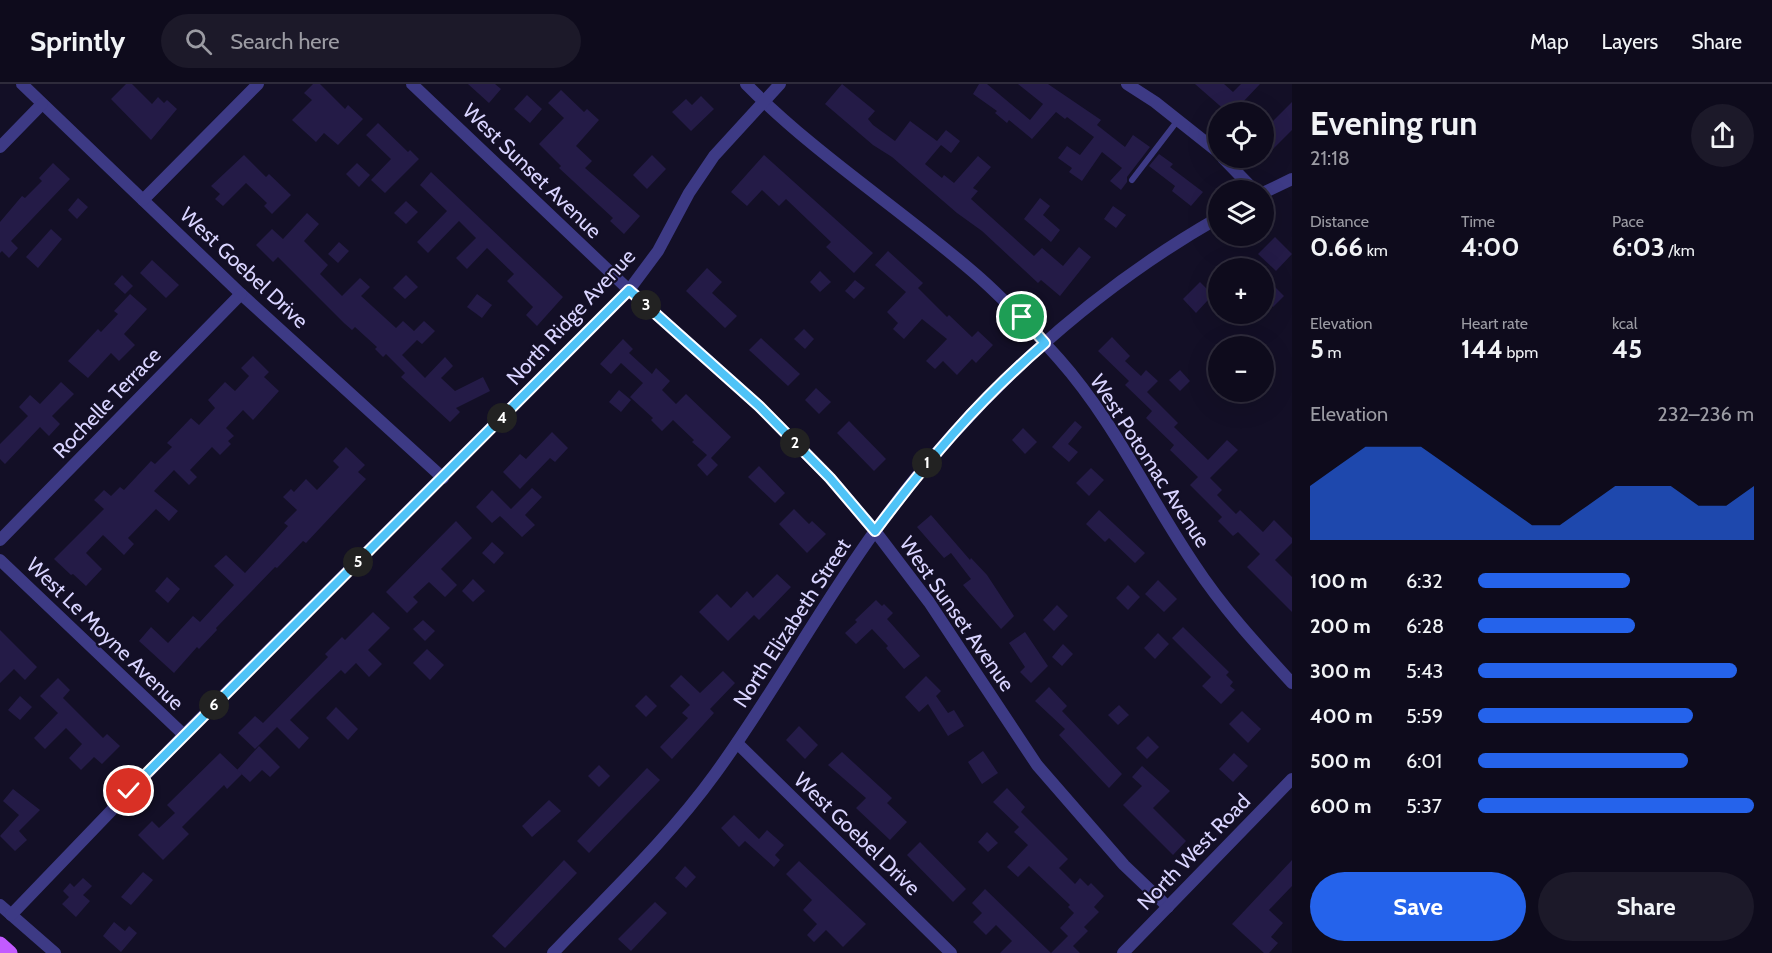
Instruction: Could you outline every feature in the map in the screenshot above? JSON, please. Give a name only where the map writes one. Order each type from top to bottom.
[{"type":"main road","points":[[0,944],[10,953]]},
{"type":"street","name":"West Goebel Drive","points":[[22,84],[241,294],[443,478]]},
{"type":"street","points":[[143,200],[258,84]]},
{"type":"street","name":"West Sunset Avenue","points":[[412,84],[629,290],[759,406],[830,478],[875,531],[929,602],[1037,765],[1124,865],[1168,908]]},
{"type":"street","name":"West Potomac Avenue","points":[[746,84],[762,101],[980,278],[1045,343],[1090,399],[1122,444],[1194,566],[1251,639],[1292,683]]},
{"type":"street","name":"North Ridge Avenue","points":[[11,915],[184,735],[629,290],[658,251],[689,193],[714,156],[780,84]]},
{"type":"street","points":[[1127,84],[1208,144]]},
{"type":"street","points":[[0,147],[42,104]]},
{"type":"street","points":[[1233,168],[1244,180]]},
{"type":"street","points":[[1274,188],[1292,179]]},
{"type":"street","name":"North Elizabeth Street","points":[[553,953],[667,833],[714,776],[875,531],[952,433],[1045,343],[1149,261],[1208,224]]},
{"type":"street","name":"Rochelle Terrace","points":[[0,540],[241,294]]},
{"type":"street","name":"West Le Moyne Avenue","points":[[0,560],[184,735]]},
{"type":"street","name":"West Goebel Drive","points":[[736,743],[951,953]]},
{"type":"street","name":"North West Road","points":[[1123,953],[1292,779]]},
{"type":"street","points":[[0,905],[55,953]]},
{"type":"lane","points":[[1132,180],[1178,120]]},
{"type":"building","points":[[126,84],[132,84],[152,104],[158,97],[164,103],[167,100],[177,109],[151,140],[111,99]]},
{"type":"building","points":[[313,84],[320,84],[345,109],[348,105],[363,119],[338,145],[324,133],[316,142],[292,120],[312,100],[304,93]]},
{"type":"building","points":[[468,84],[495,84],[501,89],[489,103]]},
{"type":"building","points":[[842,84],[875,111],[868,119],[895,141],[910,121],[937,141],[946,130],[960,141],[951,153],[941,145],[925,164],[942,178],[944,175],[954,183],[978,156],[991,167],[973,188],[978,191],[971,199],[1034,256],[1042,248],[1063,266],[1079,247],[1091,257],[1060,296],[1041,280],[1038,283],[982,231],[825,104]]},
{"type":"building","points":[[979,84],[987,84],[1030,120],[1043,104],[1018,84],[1048,84],[1101,120],[1097,125],[1125,147],[1133,135],[1150,147],[1127,177],[1127,182],[1121,190],[1110,181],[1122,168],[1102,152],[1082,181],[1069,172],[1072,168],[1058,158],[1067,146],[1080,155],[1094,137],[1067,117],[1065,119],[1056,112],[1032,139],[1009,120],[1007,123],[995,113],[997,111],[973,94]]},
{"type":"building","points":[[1195,84],[1224,84],[1233,92],[1241,84],[1260,84],[1243,102],[1216,102]]},
{"type":"building","points":[[561,90],[584,112],[587,109],[599,120],[576,146],[592,161],[585,168],[640,216],[624,234],[610,221],[613,218],[559,168],[561,166],[539,144],[564,118],[548,103]]},
{"type":"building","points":[[527,95],[542,109],[530,123],[514,109]]},
{"type":"building","points":[[701,96],[714,109],[691,131],[672,112],[686,99],[692,105]]},
{"type":"building","points":[[1292,102],[1292,130],[1274,148],[1274,120]]},
{"type":"building","points":[[378,123],[408,152],[410,150],[419,159],[385,193],[371,180],[391,159],[366,135]]},
{"type":"building","points":[[1159,154],[1173,164],[1170,167],[1203,192],[1191,206],[1172,191],[1175,186],[1149,166]]},
{"type":"building","points":[[244,155],[266,177],[269,174],[291,195],[272,214],[264,206],[267,203],[246,183],[223,206],[215,199],[220,194],[211,186]]},
{"type":"building","points":[[652,155],[666,169],[647,189],[633,175]]},
{"type":"building","points":[[764,155],[873,253],[854,273],[826,247],[831,242],[786,199],[779,206],[762,190],[747,206],[731,192]]},
{"type":"building","points":[[53,163],[70,179],[11,241],[18,248],[9,258],[2,251],[0,253],[0,222],[22,196],[25,198],[42,181],[39,178]]},
{"type":"building","points":[[357,163],[370,175],[359,187],[346,174]]},
{"type":"building","points":[[431,172],[563,297],[537,326],[526,315],[533,307],[507,281],[514,274],[487,248],[467,269],[456,258],[476,238],[459,221],[428,253],[417,242],[447,211],[420,185]]},
{"type":"building","points":[[78,198],[88,207],[77,219],[68,210]]},
{"type":"building","points":[[1040,198],[1050,206],[1043,215],[1060,230],[1051,242],[1024,219]]},
{"type":"building","points":[[406,201],[418,212],[406,224],[394,213]]},
{"type":"building","points":[[1113,206],[1126,215],[1116,228],[1104,219]]},
{"type":"building","points":[[307,213],[319,224],[304,241],[328,265],[320,274],[342,296],[360,278],[370,287],[361,296],[396,328],[403,321],[414,331],[424,321],[435,331],[422,344],[417,340],[402,355],[425,378],[445,357],[453,366],[441,378],[455,391],[483,377],[490,391],[456,408],[460,412],[450,422],[401,377],[405,373],[386,354],[383,357],[375,349],[377,347],[355,327],[352,330],[344,323],[278,257],[273,262],[256,245],[272,229],[283,239]]},
{"type":"building","points":[[51,229],[62,239],[38,268],[26,257]]},
{"type":"building","points":[[1274,238],[1292,254],[1276,271],[1274,258],[1262,258],[1258,254],[1266,246],[1274,246]]},
{"type":"building","points":[[339,242],[349,251],[338,263],[328,254]]},
{"type":"building","points":[[888,251],[923,283],[918,288],[947,317],[949,315],[972,337],[978,331],[993,345],[976,363],[972,359],[957,375],[943,361],[935,369],[926,361],[947,339],[922,319],[904,339],[893,329],[898,323],[887,312],[906,292],[875,265]]},
{"type":"building","points":[[152,260],[179,285],[166,298],[140,273]]},
{"type":"building","points":[[707,268],[722,282],[712,293],[737,316],[725,328],[686,291]]},
{"type":"building","points":[[820,271],[831,282],[820,292],[810,282]]},
{"type":"building","points":[[122,275],[133,286],[125,294],[114,284]]},
{"type":"building","points":[[406,275],[418,287],[405,299],[393,288]]},
{"type":"building","points":[[855,280],[865,288],[854,299],[845,291]]},
{"type":"building","points":[[1200,282],[1207,289],[1208,300],[1196,313],[1183,299]]},
{"type":"building","points":[[1274,288],[1284,296],[1274,306]]},
{"type":"building","points":[[130,294],[147,309],[124,334],[135,345],[119,361],[111,353],[88,378],[68,361],[98,329],[101,332],[118,314],[114,311]]},
{"type":"building","points":[[477,294],[492,305],[482,318],[467,307]]},
{"type":"building","points":[[804,329],[814,339],[805,349],[794,339]]},
{"type":"building","points":[[1112,337],[1130,356],[1125,361],[1141,376],[1146,370],[1158,381],[1147,392],[1178,423],[1174,427],[1208,460],[1227,440],[1238,450],[1210,478],[1222,490],[1217,495],[1236,514],[1240,510],[1263,532],[1274,520],[1292,538],[1292,543],[1275,560],[1292,577],[1292,612],[1247,567],[1260,554],[1238,532],[1233,536],[1218,521],[1222,517],[1190,485],[1198,477],[1170,450],[1174,445],[1146,418],[1152,411],[1125,385],[1129,381],[1098,351]]},
{"type":"building","points":[[761,338],[800,374],[788,386],[749,350]]},
{"type":"building","points":[[623,339],[633,349],[629,353],[652,374],[656,368],[670,381],[662,390],[676,404],[686,394],[731,437],[711,458],[718,465],[707,476],[697,465],[707,455],[692,442],[694,440],[673,420],[662,431],[651,420],[653,418],[630,397],[643,383],[621,363],[611,374],[600,364]]},
{"type":"building","points":[[253,356],[269,372],[264,377],[279,391],[253,420],[243,410],[226,428],[234,436],[228,441],[231,444],[220,455],[212,447],[190,470],[197,477],[189,485],[174,470],[154,491],[178,511],[169,521],[156,509],[128,538],[134,544],[124,555],[103,535],[86,553],[102,569],[86,586],[73,574],[71,575],[54,559],[104,509],[94,500],[104,490],[111,496],[120,487],[124,490],[151,461],[155,464],[172,447],[167,443],[191,418],[199,425],[215,408],[208,400],[225,382],[235,391],[249,376],[241,368]]},
{"type":"building","points":[[1180,370],[1190,381],[1180,391],[1169,380]]},
{"type":"building","points":[[61,382],[74,394],[52,416],[60,424],[49,436],[40,427],[5,464],[0,459],[0,444],[28,416],[19,407],[30,395],[40,404]]},
{"type":"building","points":[[816,388],[831,402],[819,414],[805,400]]},
{"type":"building","points":[[619,390],[631,400],[621,412],[609,402]]},
{"type":"building","points":[[849,421],[886,459],[874,471],[837,433]]},
{"type":"building","points":[[1075,421],[1082,427],[1068,444],[1078,452],[1069,462],[1052,447]]},
{"type":"building","points":[[1023,428],[1037,442],[1025,454],[1012,440]]},
{"type":"building","points":[[552,432],[568,448],[555,462],[550,458],[520,489],[503,472],[520,454],[526,459]]},
{"type":"building","points":[[346,447],[365,465],[358,472],[366,479],[306,543],[303,541],[277,568],[275,567],[174,673],[139,641],[151,627],[168,643],[193,616],[200,622],[234,585],[214,566],[226,555],[245,573],[288,526],[284,523],[297,510],[283,497],[291,489],[294,492],[306,479],[317,490],[339,467],[333,461]]},
{"type":"building","points":[[759,466],[785,493],[775,503],[748,477]]},
{"type":"building","points":[[1091,468],[1104,480],[1089,496],[1076,483]]},
{"type":"building","points":[[532,488],[542,497],[525,515],[535,525],[522,537],[500,516],[492,523],[476,507],[492,490],[511,509]]},
{"type":"building","points":[[794,509],[809,524],[812,521],[826,534],[807,553],[779,524]]},
{"type":"building","points":[[1099,510],[1145,553],[1135,563],[1109,538],[1105,542],[1086,524]]},
{"type":"building","points":[[931,515],[970,560],[971,558],[987,575],[1014,616],[1001,629],[963,585],[971,579],[951,553],[944,558],[917,527]]},
{"type":"building","points":[[456,521],[472,538],[441,569],[457,585],[445,597],[429,582],[413,597],[418,602],[407,613],[386,592]]},
{"type":"building","points":[[492,542],[504,553],[494,564],[482,553]]},
{"type":"building","points":[[777,574],[791,587],[759,620],[754,615],[728,641],[699,612],[717,594],[731,608],[747,591],[753,598]]},
{"type":"building","points":[[167,577],[180,589],[168,603],[155,591]]},
{"type":"building","points":[[473,579],[485,591],[473,602],[462,591]]},
{"type":"building","points":[[1158,580],[1177,599],[1164,612],[1145,594]]},
{"type":"building","points":[[1128,585],[1140,597],[1128,610],[1116,598]]},
{"type":"building","points":[[876,600],[893,613],[887,619],[920,656],[904,669],[886,648],[888,646],[872,629],[856,644],[845,633]]},
{"type":"building","points":[[1057,605],[1068,616],[1054,631],[1043,620]]},
{"type":"building","points":[[373,612],[390,628],[368,650],[382,664],[369,677],[356,663],[345,674],[341,670],[290,720],[309,738],[299,749],[277,727],[255,749],[238,733],[255,716],[263,723],[328,657],[325,654],[342,637],[345,640]]},
{"type":"building","points":[[423,620],[435,631],[425,641],[413,629]]},
{"type":"building","points":[[1183,627],[1229,672],[1226,675],[1233,682],[1230,686],[1235,690],[1221,704],[1202,686],[1211,677],[1172,638]]},
{"type":"building","points":[[0,630],[37,667],[25,680],[14,669],[0,683]]},
{"type":"building","points":[[1025,632],[1048,666],[1031,683],[1020,672],[1025,667],[1009,643]]},
{"type":"building","points":[[1158,633],[1169,644],[1155,659],[1144,648]]},
{"type":"building","points":[[1063,644],[1073,654],[1062,666],[1052,657]]},
{"type":"building","points":[[427,649],[444,665],[430,680],[413,663]]},
{"type":"building","points":[[723,671],[735,683],[710,709],[714,713],[672,759],[660,747],[688,718],[682,713],[690,705],[670,686],[681,675],[700,693]]},
{"type":"building","points":[[926,676],[941,691],[936,696],[948,713],[954,710],[964,726],[948,736],[928,704],[919,712],[905,697]]},
{"type":"building","points":[[58,678],[70,690],[63,698],[103,738],[107,734],[120,746],[102,764],[94,757],[81,770],[69,758],[82,744],[66,728],[45,749],[34,738],[58,713],[40,696]]},
{"type":"building","points":[[1049,687],[1067,706],[1062,711],[1122,774],[1109,788],[1059,735],[1065,729],[1035,701]]},
{"type":"building","points":[[646,695],[657,706],[646,717],[635,706]]},
{"type":"building","points":[[20,696],[32,707],[20,720],[8,710]]},
{"type":"building","points":[[1119,705],[1129,715],[1118,725],[1108,715]]},
{"type":"building","points":[[336,707],[358,729],[348,740],[326,718]]},
{"type":"building","points":[[1242,711],[1261,729],[1248,743],[1229,724]]},
{"type":"building","points":[[799,726],[818,745],[805,759],[786,740]]},
{"type":"building","points":[[1148,736],[1159,747],[1147,759],[1136,748]]},
{"type":"building","points":[[259,746],[280,767],[270,777],[262,770],[250,782],[237,770]]},
{"type":"building","points":[[983,751],[998,773],[982,784],[968,762]]},
{"type":"building","points":[[842,752],[892,798],[887,803],[907,822],[890,840],[856,808],[866,798],[828,765]]},
{"type":"building","points":[[220,753],[242,774],[227,789],[224,785],[182,827],[189,834],[163,860],[138,835],[152,821],[159,828],[175,813],[167,805]]},
{"type":"building","points":[[1234,753],[1248,766],[1233,782],[1219,769]]},
{"type":"building","points":[[599,765],[610,776],[599,787],[588,776]]},
{"type":"building","points":[[1142,766],[1170,791],[1153,808],[1186,841],[1173,855],[1123,805],[1142,786],[1132,777]]},
{"type":"building","points":[[647,768],[660,780],[589,853],[577,841]]},
{"type":"building","points":[[1007,788],[1025,807],[1021,812],[1068,859],[1059,868],[1075,884],[1080,878],[1088,886],[1091,883],[1104,896],[1094,907],[1099,912],[1084,927],[1088,931],[1073,946],[1080,953],[1051,953],[1068,936],[1060,928],[1074,913],[1068,907],[1070,905],[1029,866],[1018,877],[1007,867],[1028,845],[1014,832],[1019,827],[993,802]]},
{"type":"building","points":[[13,789],[40,810],[19,831],[27,840],[15,851],[0,836],[19,815],[3,801]]},
{"type":"building","points":[[549,800],[561,811],[532,837],[522,826]]},
{"type":"building","points":[[734,815],[759,839],[767,830],[784,845],[775,855],[780,860],[774,867],[745,841],[739,847],[721,828]]},
{"type":"building","points":[[987,832],[998,843],[988,852],[978,842]]},
{"type":"building","points":[[920,842],[966,889],[953,902],[907,855]]},
{"type":"building","points":[[564,860],[577,873],[505,948],[492,936]]},
{"type":"building","points":[[1292,860],[1292,886],[1269,910],[1283,923],[1271,937],[1278,943],[1269,953],[1264,953],[1232,924]]},
{"type":"building","points":[[799,861],[866,924],[843,947],[826,930],[814,942],[807,935],[817,924],[803,910],[812,900],[786,874]]},
{"type":"building","points":[[685,866],[696,877],[686,888],[675,878]]},
{"type":"building","points":[[143,872],[153,880],[131,905],[121,897]]},
{"type":"building","points":[[83,878],[92,886],[83,895],[90,901],[76,917],[62,904],[69,897],[63,891],[70,883],[74,887]]},
{"type":"building","points":[[985,889],[1051,953],[1000,953],[1012,941],[996,925],[986,935],[973,922],[982,913],[972,903]]},
{"type":"building","points":[[655,902],[667,913],[631,951],[618,939]]},
{"type":"building","points":[[114,922],[125,931],[129,926],[137,933],[121,952],[103,936]]},
{"type":"route","points":[[129,791],[629,290],[759,406],[830,478],[875,531],[911,482],[952,433],[1045,343],[1022,317]]}]
